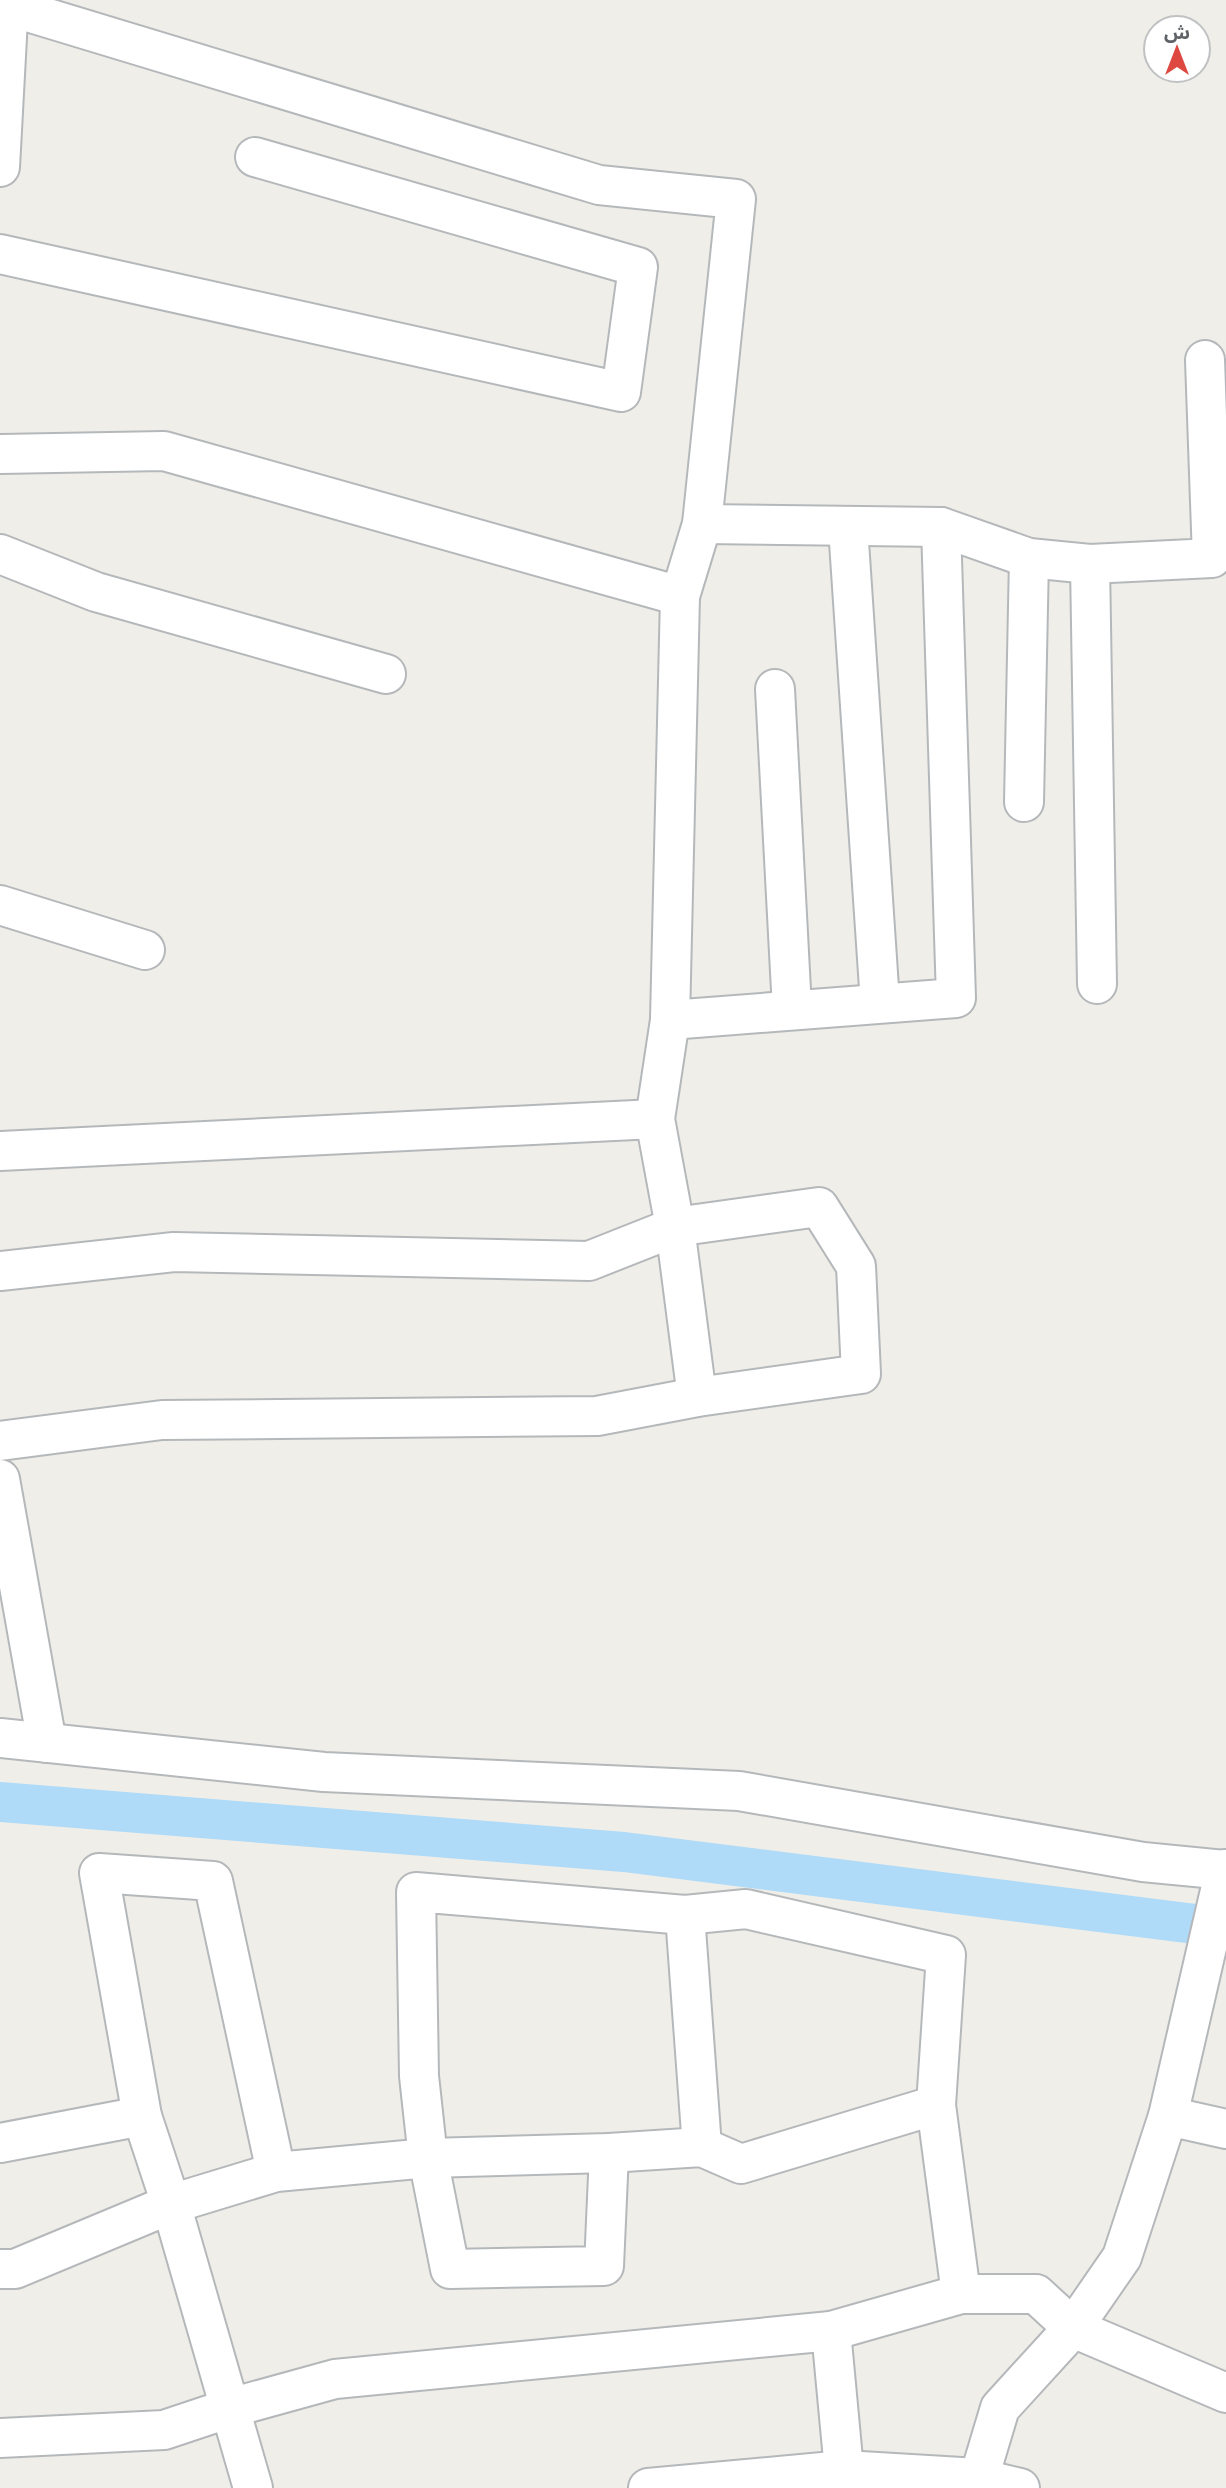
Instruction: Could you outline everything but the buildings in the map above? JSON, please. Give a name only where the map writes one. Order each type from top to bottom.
[{"type":"street","points":[[0,167],[8,3],[599,185],[736,199],[702,524],[680,596],[670,1020],[655,1119],[675,1227],[697,1397]]},
{"type":"street","points":[[0,254],[621,392],[638,267],[255,156]]},
{"type":"street","points":[[702,524],[941,527],[1029,558],[1090,564],[1212,558],[1205,360]]},
{"type":"street","points":[[0,454],[164,451],[680,596]]},
{"type":"street","points":[[848,527],[880,1003]]},
{"type":"street","points":[[670,1020],[956,998],[941,527]]},
{"type":"street","points":[[0,554],[96,593],[386,674]]},
{"type":"street","points":[[1024,802],[1029,558]]},
{"type":"street","points":[[1090,564],[1097,984]]},
{"type":"street","points":[[775,689],[792,1009]]},
{"type":"street","points":[[0,905],[145,950]]},
{"type":"street","points":[[0,1151],[655,1119]]},
{"type":"street","points":[[0,1271],[174,1252],[589,1261],[675,1227],[819,1207],[856,1266],[860,1374],[697,1397],[597,1416],[162,1420],[0,1441]]},
{"type":"street","points":[[0,1479],[47,1743]]},
{"type":"street","points":[[0,1738],[324,1772],[739,1791],[1143,1862],[1225,1869],[1168,2116],[1122,2258],[1073,2328],[1000,2408],[977,2483]]},
{"type":"street","points":[[253,2488],[172,2204],[142,2116],[99,1872],[213,1881],[276,2172]]},
{"type":"street","points":[[609,2153],[604,2266],[450,2269],[428,2158],[419,2076],[416,1892],[685,1915],[746,1909],[946,1955],[936,2105],[961,2294]]},
{"type":"street","points":[[685,1915],[702,2147]]},
{"type":"street","points":[[0,2269],[15,2269],[172,2204],[276,2172],[428,2158],[609,2153],[702,2147],[741,2164],[936,2105]]},
{"type":"street","points":[[0,2143],[142,2116]]},
{"type":"street","points":[[1168,2116],[1226,2129]]},
{"type":"street","points":[[0,2438],[164,2430],[230,2408],[335,2379],[831,2331],[961,2294],[1036,2294],[1073,2328],[1226,2393]]},
{"type":"street","points":[[831,2331],[844,2470]]},
{"type":"street","points":[[648,2488],[844,2470],[1020,2488]]},
{"type":"waterway","points":[[0,1802],[624,1852],[1226,1928]]}]
